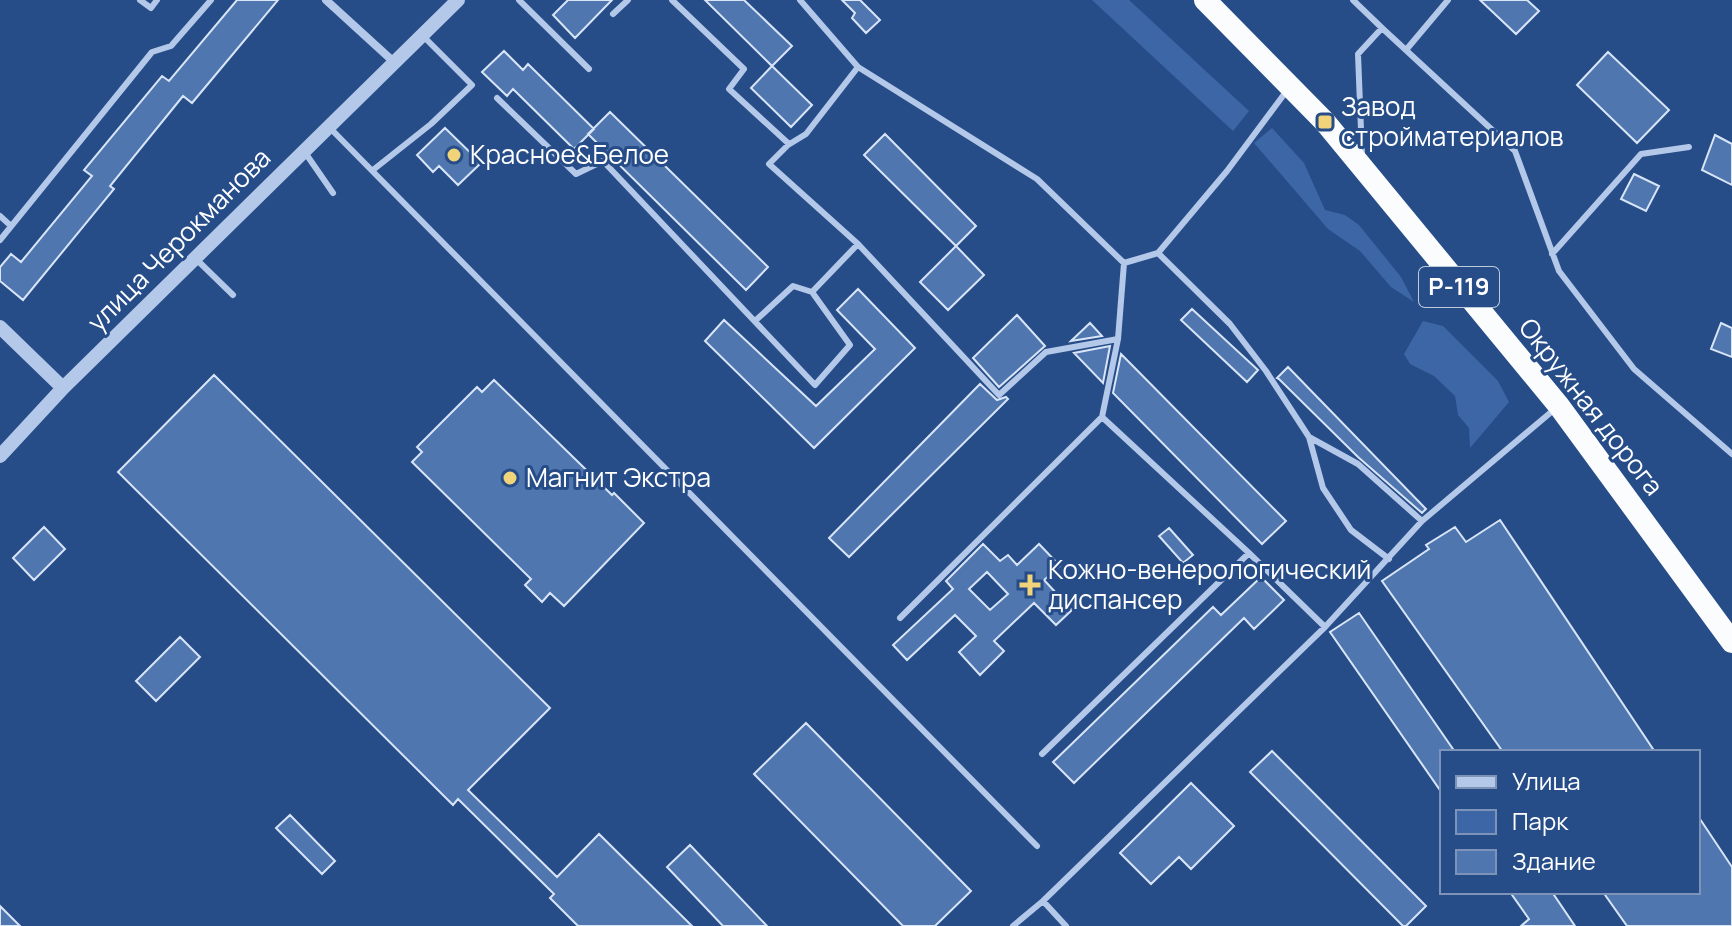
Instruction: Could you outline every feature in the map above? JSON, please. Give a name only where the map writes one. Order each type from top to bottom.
[{"type":"highway","name":"Окружная дорога","points":[[1205,0],[1363,166],[1465,295],[1559,406],[1732,642]]},
{"type":"street","points":[[326,0],[395,63]]},
{"type":"street","name":"улица Черокманова","points":[[0,456],[63,388],[458,0]]},
{"type":"street","points":[[0,327],[63,388]]},
{"type":"lane","points":[[140,0],[151,8],[157,0]]},
{"type":"lane","points":[[0,240],[152,52],[171,46],[211,0]]},
{"type":"lane","points":[[519,0],[589,69]]},
{"type":"lane","points":[[613,14],[628,0]]},
{"type":"lane","points":[[672,0],[744,69],[729,89],[789,144]]},
{"type":"lane","points":[[800,0],[858,67],[1037,179],[1124,263]]},
{"type":"lane","points":[[1353,0],[1515,151],[1559,271],[1634,369],[1732,454]]},
{"type":"lane","points":[[1406,50],[1448,0]]},
{"type":"lane","points":[[1363,166],[1358,54],[1382,28]]},
{"type":"lane","points":[[373,170],[431,124],[472,85],[422,35]]},
{"type":"lane","points":[[858,67],[806,134],[789,144],[769,164],[858,244],[999,395],[1046,352],[1118,339]]},
{"type":"lane","points":[[1124,263],[1158,253],[1227,171],[1290,86]]},
{"type":"lane","points":[[497,98],[576,174],[603,161],[815,385],[850,345],[812,292],[793,286],[755,321]]},
{"type":"lane","points":[[329,127],[1037,846]]},
{"type":"lane","points":[[1552,254],[1641,154],[1689,147]]},
{"type":"lane","points":[[304,151],[333,193]]},
{"type":"lane","points":[[0,216],[11,226]]},
{"type":"lane","points":[[812,292],[858,244]]},
{"type":"lane","points":[[1158,253],[1230,324],[1266,371],[1309,437],[1323,488],[1351,530],[1389,559]]},
{"type":"lane","points":[[195,258],[233,295]]},
{"type":"lane","points":[[900,618],[1102,417],[1118,339],[1124,263]]},
{"type":"lane","points":[[1013,926],[1043,901],[1325,627],[1422,521],[1559,406]]},
{"type":"lane","points":[[1102,417],[1325,627]]},
{"type":"lane","points":[[1309,437],[1358,464],[1422,521]]},
{"type":"lane","points":[[1042,754],[1249,553]]},
{"type":"lane","points":[[1043,901],[1066,926]]},
{"type":"green space","points":[[1092,0],[1129,0],[1249,111],[1233,131]]},
{"type":"green space","points":[[1272,128],[1304,163],[1325,210],[1345,215],[1359,225],[1401,277],[1414,302],[1391,287],[1360,251],[1328,229],[1254,143]]},
{"type":"green space","points":[[1423,321],[1443,326],[1498,381],[1509,402],[1470,448],[1469,428],[1458,415],[1455,396],[1434,376],[1410,364],[1404,354]]},
{"type":"building","points":[[237,0],[278,0],[192,103],[183,96],[110,186],[114,189],[23,300],[0,281],[0,267],[11,254],[21,262],[92,176],[84,170],[162,76],[169,81]]},
{"type":"building","points":[[568,0],[612,0],[575,38],[553,15]]},
{"type":"building","points":[[705,0],[744,0],[792,46],[772,66]]},
{"type":"building","points":[[842,0],[860,0],[880,20],[866,33],[852,18],[855,13]]},
{"type":"building","points":[[1480,0],[1527,0],[1539,11],[1516,34]]},
{"type":"building","points":[[504,51],[523,70],[528,64],[594,129],[574,149],[513,89],[507,96],[482,72]]},
{"type":"building","points":[[1608,52],[1669,110],[1637,143],[1577,85]]},
{"type":"building","points":[[772,66],[812,105],[791,127],[751,88]]},
{"type":"building","points":[[610,112],[768,267],[746,290],[588,134]]},
{"type":"building","points":[[445,128],[481,163],[458,185],[439,166],[433,172],[417,155]]},
{"type":"building","points":[[885,134],[976,226],[956,246],[864,155]]},
{"type":"building","points":[[1715,135],[1732,144],[1732,185],[1702,170]]},
{"type":"building","points":[[1634,174],[1659,186],[1646,211],[1621,199]]},
{"type":"building","points":[[956,246],[984,275],[948,310],[920,282]]},
{"type":"building","points":[[858,289],[915,348],[814,448],[705,341],[724,320],[816,406],[875,349],[837,310]]},
{"type":"building","points":[[1192,309],[1258,370],[1247,382],[1181,320]]},
{"type":"building","points":[[1017,315],[1045,346],[999,387],[973,358]]},
{"type":"building","points":[[1090,323],[1102,336],[1071,341]]},
{"type":"building","points":[[1721,323],[1732,328],[1732,357],[1711,349]]},
{"type":"building","points":[[1110,346],[1103,383],[1074,353]]},
{"type":"building","points":[[1121,354],[1286,521],[1262,544],[1113,393]]},
{"type":"building","points":[[1288,367],[1426,509],[1422,513],[1358,457],[1277,378]]},
{"type":"building","points":[[214,375],[550,708],[468,790],[557,877],[599,834],[692,926],[578,926],[550,898],[554,894],[458,799],[453,805],[118,472]]},
{"type":"building","name":"Магнит Экстра","points":[[494,380],[644,523],[564,606],[550,593],[542,602],[525,585],[531,579],[412,462],[422,452],[417,447],[477,387],[482,392]]},
{"type":"building","points":[[980,384],[997,400],[1008,399],[849,557],[829,538]]},
{"type":"building","points":[[1500,520],[1654,750],[1502,750],[1382,581],[1429,549],[1426,545],[1455,527],[1466,542]]},
{"type":"building","points":[[44,527],[65,549],[34,580],[13,558]]},
{"type":"building","points":[[1169,528],[1193,555],[1183,563],[1159,536]]},
{"type":"building","points":[[983,544],[1000,561],[1008,555],[1017,565],[1039,544],[1060,566],[1044,580],[1072,610],[1056,625],[1034,603],[994,641],[1004,651],[980,675],[959,652],[976,636],[955,615],[907,660],[893,645],[953,589],[946,581]],"holes":[[[987,572],[1008,594],[990,610],[969,589]]]},
{"type":"building","points":[[1261,577],[1284,600],[1254,629],[1244,618],[1074,783],[1053,762],[1213,607],[1221,615]]},
{"type":"building","points":[[1359,613],[1454,750],[1440,750],[1440,790],[1330,632]]},
{"type":"building","points":[[180,637],[200,657],[156,701],[136,681]]},
{"type":"building","points":[[806,723],[971,891],[935,926],[903,926],[754,774]]},
{"type":"building","points":[[1272,751],[1426,906],[1406,926],[1250,772]]},
{"type":"building","points":[[1191,783],[1234,826],[1191,869],[1179,857],[1151,884],[1120,853]]},
{"type":"building","points":[[290,815],[335,861],[322,874],[276,828]]},
{"type":"building","points":[[1700,819],[1732,867],[1732,926],[1627,926],[1604,894],[1700,894]]},
{"type":"building","points":[[690,845],[767,926],[723,926],[667,867]]},
{"type":"building","points":[[1511,894],[1553,894],[1575,926],[1521,926],[1529,919]]},
{"type":"building","points":[[0,906],[20,926],[0,926]]},
{"type":"place","name":"Завод стройматериалов","points":[[1325,122]]},
{"type":"place","name":"Красное&Белое","points":[[454,155]]},
{"type":"place","name":"Магнит Экстра","points":[[510,478]]},
{"type":"place","name":"Кожно-венерологический диспансер","points":[[1030,585]]}]
